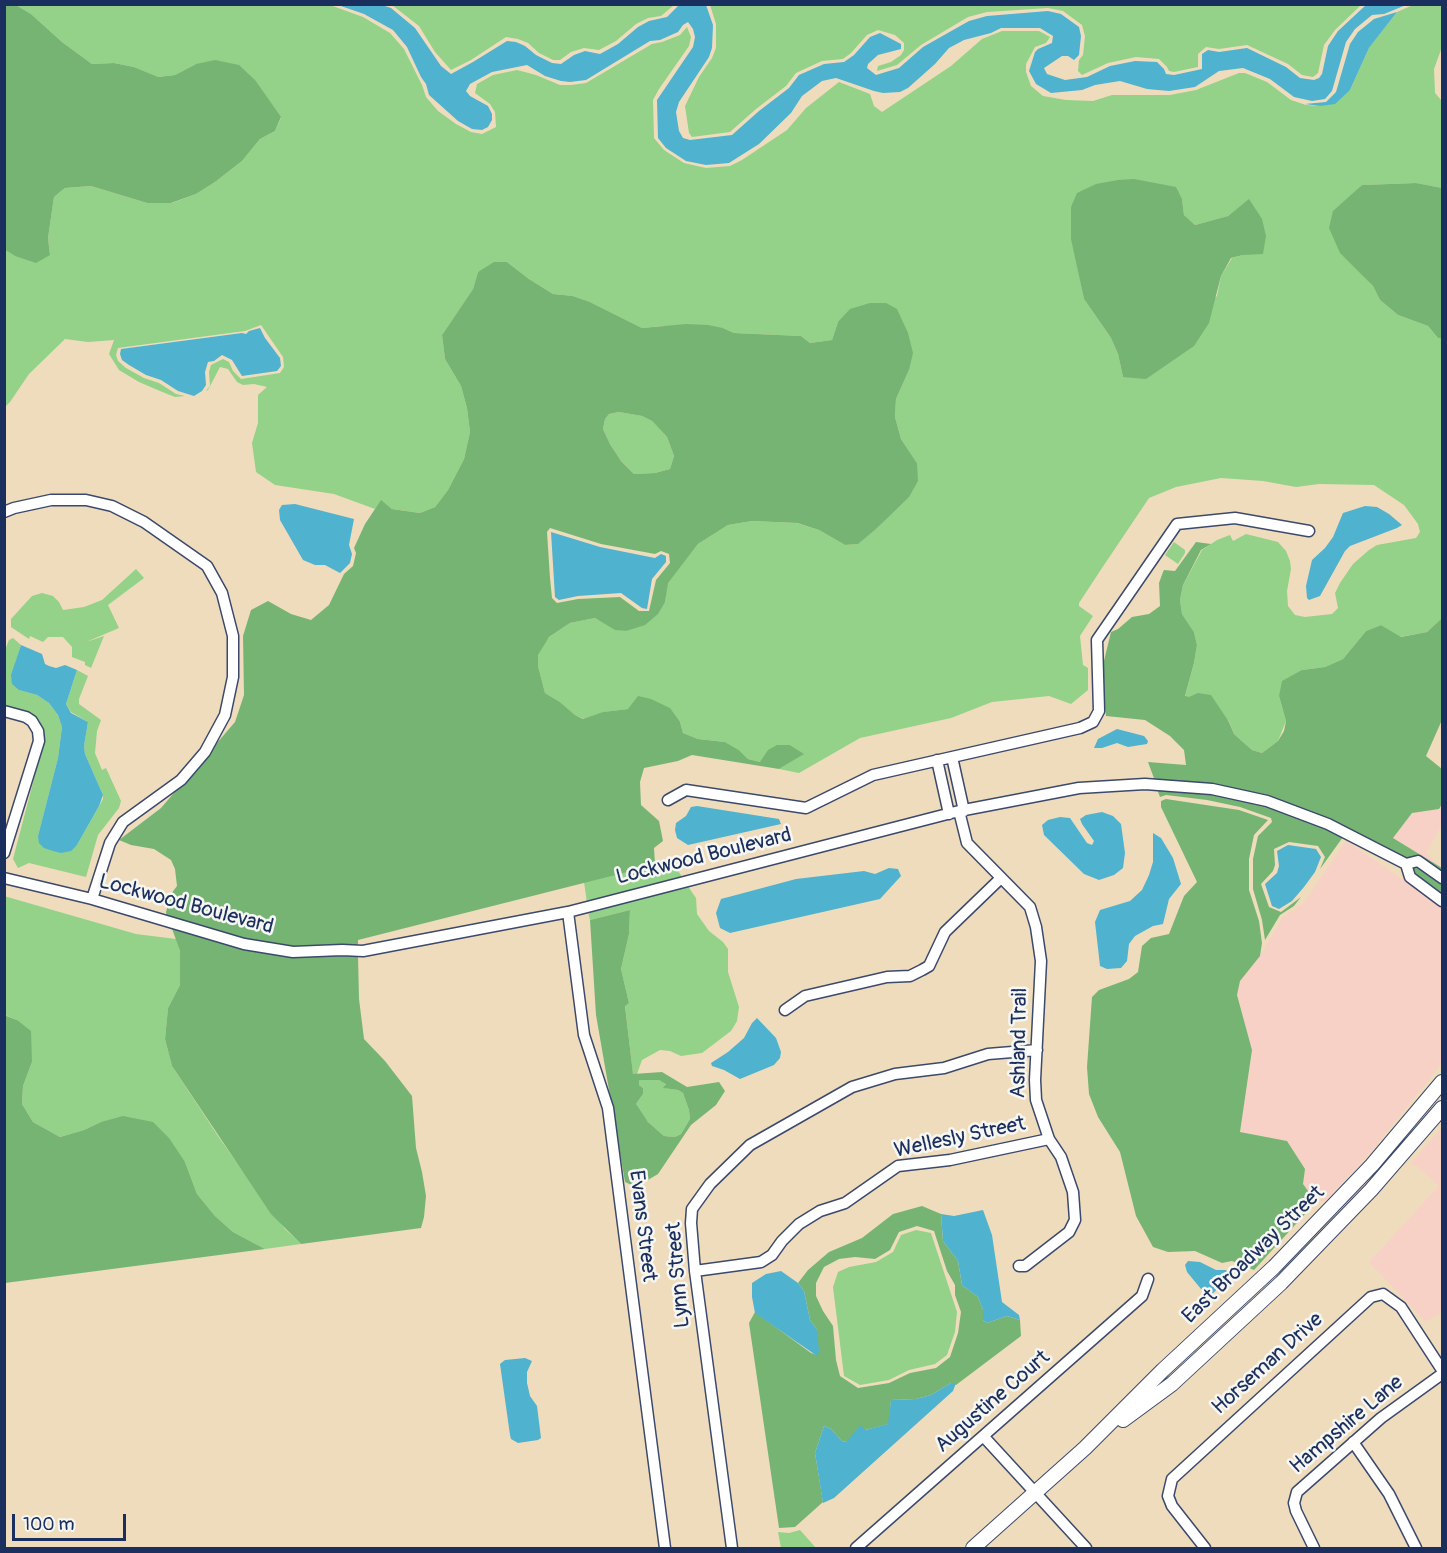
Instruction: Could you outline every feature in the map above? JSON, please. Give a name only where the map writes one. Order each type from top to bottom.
[{"type":"main road","name":"East Broadway Street","points":[[973,1548],[1085,1448],[1163,1370],[1274,1268],[1399,1135],[1443,1083]]},
{"type":"main road","name":"East Broadway Street","points":[[1085,1448],[1172,1384],[1244,1319],[1336,1228],[1443,1108]]},
{"type":"main road","points":[[1399,1135],[1411,1146]]},
{"type":"street","points":[[4,512],[51,500],[86,500],[112,506],[144,522],[207,566],[222,593],[233,636],[233,677],[225,715],[220,725],[205,752],[181,780],[123,822],[110,843],[92,899]]},
{"type":"street","points":[[668,800],[686,790],[806,808],[873,775],[1080,728],[1093,722],[1099,711],[1097,640],[1177,524],[1235,518],[1309,531]]},
{"type":"street","points":[[4,711],[26,717],[32,722],[38,731],[39,741],[4,853]]},
{"type":"street","points":[[952,757],[958,812]]},
{"type":"street","points":[[937,760],[958,812]]},
{"type":"street","name":"Lockwood Boulevard","points":[[4,878],[92,899],[244,944],[293,952],[363,951],[568,912],[958,812],[1078,788],[1145,784],[1212,789],[1267,801],[1328,824],[1406,864],[1418,861],[1443,878]]},
{"type":"street","name":"Ashland Trail","points":[[958,812],[967,843],[1030,907],[1036,927],[1041,962],[1036,1101],[1049,1139],[1061,1157],[1073,1192],[1075,1220],[1070,1232],[1025,1266],[1019,1266]]},
{"type":"street","name":"Lockwood Boulevard","points":[[1406,864],[1410,877],[1443,901]]},
{"type":"street","points":[[785,1010],[805,996],[887,977],[910,976],[929,966],[945,932],[1001,878]]},
{"type":"street","name":"Evans Street","points":[[568,912],[584,1035],[608,1108],[665,1548]]},
{"type":"street","name":"Lynn Street","points":[[732,1548],[695,1271],[691,1223],[693,1209],[710,1184],[750,1145],[852,1087],[895,1074],[944,1068],[988,1054],[1037,1050]]},
{"type":"street","name":"Wellesly Street","points":[[695,1271],[761,1263],[772,1255],[782,1240],[799,1224],[820,1211],[845,1203],[898,1166],[981,1154],[1049,1139]]},
{"type":"street","name":"Augustine Court","points":[[856,1548],[1142,1296],[1148,1279]]},
{"type":"street","name":"Horseman Drive","points":[[1205,1548],[1172,1506],[1168,1496],[1172,1479],[1371,1297],[1383,1294],[1401,1307],[1443,1372]]},
{"type":"street","name":"Hampshire Lane","points":[[1314,1548],[1296,1511],[1294,1503],[1297,1492],[1381,1418],[1443,1372]]},
{"type":"street","points":[[984,1437],[1086,1548]]},
{"type":"street","points":[[1353,1442],[1389,1494],[1416,1548]]},
{"type":"shaded area","points":[[1442,804],[1442,824],[1426,853],[1442,868],[1393,838],[1412,813],[1438,809]]},
{"type":"shaded area","points":[[1346,841],[1442,906],[1442,1063],[1371,1152],[1325,1201],[1316,1202],[1303,1184],[1287,1141],[1240,1132],[1252,1050],[1237,995],[1240,981],[1260,956],[1283,917],[1303,904]]},
{"type":"shaded area","points":[[1442,1127],[1442,1312],[1426,1322],[1369,1262],[1439,1186],[1418,1167],[1410,1164]]},
{"type":"green space","points":[[5,4],[16,5],[31,14],[62,42],[92,64],[114,63],[134,67],[158,77],[175,75],[196,64],[215,60],[239,65],[256,81],[281,117],[275,131],[260,139],[242,161],[215,182],[196,194],[171,203],[147,203],[91,186],[65,188],[54,197],[48,238],[50,255],[36,263],[15,256],[4,249]]},
{"type":"green space","points":[[16,5],[330,5],[363,17],[390,33],[404,49],[426,97],[438,111],[471,132],[482,134],[496,127],[495,112],[490,104],[475,93],[477,84],[493,75],[517,70],[560,85],[586,83],[652,44],[680,35],[687,27],[691,37],[689,46],[653,100],[654,138],[664,150],[684,163],[706,168],[730,166],[742,160],[787,130],[806,108],[839,82],[870,94],[874,106],[882,112],[951,66],[982,39],[1002,31],[1039,31],[1050,37],[1046,43],[1035,47],[1026,64],[1031,86],[1043,96],[1093,101],[1112,95],[1170,95],[1196,90],[1239,73],[1245,73],[1267,82],[1291,100],[1306,105],[1320,106],[1350,90],[1369,48],[1397,12],[1413,5],[1442,5],[1442,47],[1434,69],[1435,93],[1442,101],[1442,188],[1415,183],[1362,185],[1349,198],[1358,270],[1373,286],[1380,300],[1398,315],[1428,326],[1438,338],[1442,339],[1442,618],[1427,632],[1400,637],[1381,625],[1366,631],[1343,659],[1325,667],[1302,670],[1279,696],[1286,721],[1278,741],[1262,753],[1252,750],[1234,734],[1229,721],[1185,697],[1197,645],[1194,632],[1182,614],[1180,600],[1183,585],[1202,550],[1230,535],[1233,541],[1246,534],[1278,542],[1286,551],[1290,561],[1288,606],[1295,615],[1305,617],[1332,614],[1338,608],[1335,593],[1340,583],[1353,564],[1369,550],[1377,545],[1416,538],[1420,532],[1418,524],[1404,505],[1374,485],[1319,484],[1296,487],[1263,481],[1221,478],[1176,487],[1149,498],[1102,568],[1079,603],[1079,606],[1093,616],[1080,636],[1083,665],[1088,668],[1088,690],[1071,704],[1049,696],[992,702],[951,718],[860,738],[799,773],[779,769],[803,754],[790,745],[760,762],[748,759],[739,750],[725,742],[698,739],[683,733],[680,722],[628,709],[604,712],[584,719],[545,693],[538,666],[538,655],[549,637],[570,623],[595,618],[615,629],[626,631],[665,602],[667,583],[698,544],[728,525],[752,521],[796,523],[819,530],[845,545],[857,544],[891,513],[917,463],[901,439],[895,417],[896,399],[909,370],[838,322],[832,340],[810,343],[801,336],[734,333],[723,328],[663,326],[642,328],[590,302],[573,296],[553,294],[507,262],[478,272],[473,289],[442,335],[445,359],[461,386],[470,432],[464,459],[448,490],[435,507],[420,513],[392,509],[381,501],[375,509],[334,494],[275,485],[256,472],[252,443],[258,423],[258,395],[267,387],[254,384],[243,385],[237,382],[228,369],[220,367],[208,390],[206,391],[210,386],[211,365],[223,359],[229,362],[233,371],[241,379],[280,373],[284,367],[283,357],[261,325],[245,331],[118,348],[116,355],[118,361],[126,368],[159,383],[176,394],[185,396],[175,397],[139,382],[119,370],[109,354],[114,340],[88,342],[65,339],[29,374],[5,407],[5,249],[15,256],[50,255],[48,238],[54,197],[65,188],[91,186],[147,203],[172,203],[196,194],[242,161],[260,139],[275,131],[281,118],[256,81],[196,64],[175,75],[157,77],[134,67],[114,63],[92,64],[62,42],[31,14]],"holes":[[[1182,199],[1184,215],[1195,225],[1228,216],[1249,200],[1251,204],[1243,255],[1232,258],[1221,276],[1217,296],[1123,377],[1118,354],[1111,338],[1084,299],[1072,239],[1071,207]]]},
{"type":"green space","points":[[392,5],[674,5],[661,16],[648,18],[636,24],[616,41],[599,50],[584,48],[571,52],[560,60],[553,60],[539,53],[528,43],[506,37],[451,70],[435,52],[419,26]]},
{"type":"green space","points":[[710,5],[1361,5],[1335,30],[1324,45],[1318,73],[1313,77],[1302,75],[1288,64],[1247,45],[1219,49],[1206,47],[1198,54],[1198,67],[1174,72],[1169,71],[1159,59],[1136,57],[1108,63],[1082,75],[1078,71],[1085,36],[1082,25],[1063,11],[1048,8],[987,12],[968,17],[921,45],[897,65],[877,71],[878,66],[891,62],[904,50],[904,43],[895,35],[878,30],[867,35],[843,59],[822,61],[796,73],[786,86],[730,132],[692,137],[689,133],[685,106],[716,48],[716,24]]},
{"type":"green space","points":[[1134,179],[1176,187],[1182,199],[1184,215],[1195,225],[1228,216],[1249,199],[1262,219],[1266,236],[1263,254],[1231,258],[1221,276],[1209,323],[1194,346],[1146,379],[1123,377],[1118,354],[1111,338],[1084,299],[1071,239],[1071,207],[1077,193],[1096,184]]},
{"type":"green space","points":[[1416,183],[1442,188],[1442,339],[1438,338],[1428,326],[1398,315],[1380,300],[1373,286],[1340,253],[1329,228],[1333,211],[1362,185]]},
{"type":"green space","points":[[494,262],[507,262],[553,294],[573,296],[590,302],[642,328],[686,324],[708,325],[734,333],[801,336],[810,343],[832,340],[838,322],[850,309],[870,303],[886,303],[897,309],[908,333],[913,353],[909,370],[896,399],[895,417],[901,439],[917,463],[918,481],[909,497],[875,530],[858,544],[845,545],[819,530],[797,523],[752,521],[728,525],[698,544],[668,583],[665,602],[658,614],[645,625],[626,631],[615,630],[595,618],[570,623],[549,637],[538,655],[538,666],[545,693],[583,719],[603,712],[628,709],[638,696],[670,708],[680,722],[683,733],[698,739],[725,742],[739,750],[748,759],[760,762],[768,750],[777,745],[790,745],[804,754],[779,769],[692,755],[678,761],[644,768],[640,782],[641,805],[659,821],[663,841],[654,848],[655,865],[358,940],[358,947],[294,948],[246,940],[167,917],[166,912],[171,894],[177,886],[175,869],[171,860],[154,849],[131,845],[119,840],[161,808],[235,722],[244,695],[243,636],[251,610],[268,601],[291,614],[311,620],[329,605],[344,574],[353,566],[356,553],[354,548],[365,524],[381,500],[392,509],[420,513],[435,507],[448,490],[464,459],[470,432],[461,386],[445,359],[442,335],[473,289],[478,272]],"holes":[[[619,412],[642,416],[652,421],[667,437],[674,456],[670,469],[655,473],[634,474],[621,461],[603,429],[605,419],[609,414]],[[550,528],[601,544],[655,554],[661,551],[669,554],[670,563],[656,580],[649,611],[639,611],[620,597],[578,599],[557,603],[552,598],[550,578],[547,532]]]},
{"type":"green space","points":[[619,412],[642,416],[652,421],[667,437],[674,456],[670,469],[655,473],[634,474],[621,461],[603,429],[605,419],[609,414]]},
{"type":"green space","points":[[1174,542],[1185,550],[1178,564],[1165,555]]},
{"type":"green space","points":[[1196,542],[1211,544],[1201,550],[1183,585],[1180,600],[1182,614],[1194,632],[1197,645],[1185,696],[1189,697],[1198,693],[1211,695],[1234,734],[1252,750],[1262,753],[1278,741],[1284,731],[1286,721],[1279,696],[1282,681],[1302,670],[1325,667],[1343,659],[1366,631],[1381,625],[1401,637],[1427,632],[1442,618],[1442,720],[1426,756],[1442,769],[1442,804],[1439,809],[1412,813],[1393,838],[1442,868],[1442,873],[1407,860],[1272,799],[1155,781],[1148,762],[1186,765],[1184,750],[1170,736],[1145,720],[1106,716],[1101,673],[1111,632],[1132,617],[1149,614],[1160,606],[1159,583],[1164,570],[1175,571]]},
{"type":"green space","points":[[136,569],[144,578],[108,605],[119,628],[86,642],[104,636],[91,668],[85,665],[85,662],[72,657],[72,647],[63,637],[48,637],[43,642],[30,636],[29,639],[11,627],[11,619],[32,596],[42,593],[53,596],[63,610],[84,607],[102,600]]},
{"type":"green space","points":[[13,638],[21,645],[15,664],[19,690],[37,695],[49,703],[58,715],[62,727],[58,758],[38,836],[77,845],[103,799],[85,754],[88,722],[71,712],[66,704],[77,670],[88,676],[79,704],[101,720],[97,731],[95,753],[102,770],[106,768],[121,801],[119,808],[98,835],[86,877],[29,863],[18,868],[13,859],[45,737],[34,715],[5,706],[5,650],[9,640]]},
{"type":"green space","points":[[1157,789],[1212,793],[1265,805],[1326,828],[1343,837],[1320,869],[1325,857],[1318,846],[1289,842],[1274,849],[1273,871],[1261,884],[1269,907],[1281,912],[1301,897],[1294,906],[1280,915],[1265,940],[1253,889],[1253,859],[1258,836],[1272,822],[1271,818],[1240,807],[1207,800],[1166,795],[1160,797]]},
{"type":"green space","points":[[1166,799],[1239,810],[1268,820],[1254,835],[1249,859],[1249,890],[1259,921],[1262,943],[1260,956],[1240,981],[1237,995],[1252,1050],[1240,1132],[1287,1141],[1305,1169],[1303,1184],[1316,1202],[1254,1270],[1232,1261],[1222,1263],[1195,1251],[1168,1252],[1153,1247],[1136,1216],[1120,1152],[1098,1117],[1089,1094],[1087,1067],[1092,997],[1099,990],[1129,979],[1138,972],[1142,946],[1151,938],[1169,934],[1184,896],[1197,882],[1161,807],[1161,801]]},
{"type":"green space","points":[[671,861],[683,878],[587,903],[584,882]]},
{"type":"green space","points":[[1417,865],[1442,883],[1442,896],[1414,875],[1411,867]]},
{"type":"green space","points":[[687,885],[696,898],[697,914],[709,931],[728,949],[728,972],[739,1007],[737,1021],[731,1031],[702,1053],[681,1056],[660,1050],[642,1060],[637,1074],[633,1075],[625,1005],[629,1003],[621,969],[629,934],[630,910],[590,920],[588,911]]},
{"type":"green space","points":[[4,896],[136,934],[176,939],[180,951],[180,985],[168,1008],[165,1039],[172,1066],[255,1189],[285,1229],[301,1244],[265,1249],[233,1232],[215,1216],[197,1194],[185,1162],[101,1122],[60,1137],[33,1122],[22,1104],[23,1086],[32,1062],[17,1020],[5,1015]]},
{"type":"green space","points":[[630,910],[629,934],[621,969],[629,1003],[625,1006],[633,1074],[662,1072],[687,1087],[719,1082],[725,1091],[716,1105],[691,1125],[658,1174],[636,1187],[625,1182],[596,1015],[590,920]],"holes":[[[639,1080],[659,1080],[666,1084],[663,1088],[683,1093],[689,1110],[690,1119],[681,1134],[675,1137],[664,1136],[648,1122],[636,1104],[643,1094]]]},
{"type":"green space","points":[[171,926],[243,948],[358,955],[359,999],[364,1039],[385,1061],[412,1096],[416,1148],[426,1196],[421,1228],[301,1244],[271,1214],[172,1066],[165,1039],[168,1008],[180,985],[180,951]]},
{"type":"green space","points":[[4,1015],[17,1020],[31,1031],[32,1062],[23,1086],[22,1104],[33,1122],[60,1137],[123,1116],[153,1122],[169,1138],[185,1162],[197,1194],[215,1216],[233,1232],[265,1249],[5,1283]]},
{"type":"green space","points":[[639,1080],[659,1080],[666,1083],[664,1088],[683,1093],[690,1119],[681,1134],[675,1137],[664,1136],[638,1110],[636,1104],[643,1094]]},
{"type":"green space","points":[[922,1206],[941,1214],[943,1241],[958,1261],[962,1285],[978,1297],[983,1310],[983,1320],[987,1323],[1007,1316],[1020,1320],[1021,1336],[956,1385],[951,1383],[931,1395],[916,1399],[891,1400],[889,1424],[865,1430],[846,1442],[824,1426],[815,1453],[823,1502],[795,1527],[779,1528],[749,1323],[755,1312],[817,1355],[817,1330],[810,1320],[804,1291],[798,1283],[808,1270],[829,1252],[862,1238],[893,1214]],"holes":[[[917,1226],[934,1231],[947,1271],[955,1285],[955,1295],[961,1312],[958,1333],[950,1357],[936,1368],[910,1373],[889,1383],[858,1388],[840,1376],[833,1326],[816,1296],[816,1283],[824,1267],[839,1259],[855,1257],[875,1259],[890,1250],[899,1232]]]},
{"type":"green space","points":[[916,1230],[931,1233],[957,1312],[955,1332],[947,1355],[935,1364],[909,1370],[889,1380],[860,1385],[844,1376],[833,1287],[838,1272],[849,1267],[876,1262],[893,1252],[901,1235]]},
{"type":"green space","points":[[800,1530],[816,1548],[781,1548],[778,1532],[789,1533]]},
{"type":"water","points":[[338,5],[382,5],[391,8],[415,28],[441,66],[451,74],[507,41],[525,46],[552,63],[561,64],[585,51],[600,54],[618,44],[638,27],[649,21],[667,17],[679,5],[706,5],[713,25],[712,48],[709,57],[679,102],[676,112],[679,131],[683,138],[690,140],[732,135],[789,88],[799,75],[824,64],[844,62],[854,55],[870,37],[880,33],[901,44],[901,49],[878,55],[868,64],[867,68],[876,75],[899,68],[923,47],[969,21],[987,16],[1048,11],[1061,14],[1079,27],[1081,36],[1079,55],[1074,60],[1068,56],[1062,56],[1044,68],[1047,74],[1065,80],[1087,77],[1110,66],[1135,61],[1157,62],[1166,74],[1174,75],[1202,69],[1202,54],[1208,50],[1219,52],[1247,48],[1286,67],[1300,78],[1314,80],[1322,74],[1328,46],[1338,31],[1366,5],[1406,5],[1384,14],[1372,15],[1355,29],[1346,42],[1332,91],[1325,99],[1312,101],[1294,97],[1270,79],[1243,68],[1219,71],[1195,87],[1169,91],[1147,89],[1120,81],[1095,85],[1082,90],[1051,93],[1036,84],[1029,71],[1035,52],[1052,43],[1053,36],[1040,28],[1001,28],[964,40],[949,48],[935,64],[908,88],[900,92],[883,93],[836,78],[822,81],[802,96],[791,113],[759,144],[729,163],[706,165],[686,161],[666,148],[658,138],[657,100],[693,47],[695,37],[688,22],[678,32],[660,40],[650,41],[586,80],[561,81],[545,76],[527,65],[492,72],[470,84],[466,91],[470,96],[488,106],[492,114],[488,127],[482,130],[472,129],[458,121],[429,95],[426,84],[407,47],[393,30],[364,14]]},
{"type":"water","points":[[1397,12],[1369,48],[1350,90],[1335,104],[1320,106],[1305,104],[1326,102],[1336,92],[1350,44],[1358,32],[1374,19]]},
{"type":"water","points":[[260,328],[280,358],[281,366],[277,371],[242,376],[232,360],[222,355],[208,362],[205,372],[206,385],[194,396],[178,391],[161,380],[146,375],[122,360],[120,354],[121,349],[246,334]]},
{"type":"water","points":[[295,504],[354,519],[349,545],[352,554],[350,563],[340,573],[325,565],[315,565],[303,560],[280,520],[279,510],[282,505]]},
{"type":"water","points":[[1365,506],[1377,507],[1402,525],[1350,546],[1320,596],[1309,600],[1306,586],[1312,560],[1333,537],[1343,513]]},
{"type":"water","points":[[551,532],[600,547],[655,558],[661,554],[666,556],[666,562],[652,579],[647,609],[621,593],[578,596],[559,600],[555,597]]},
{"type":"water","points":[[21,645],[42,654],[45,664],[49,666],[56,668],[65,665],[77,670],[66,704],[71,713],[88,722],[85,754],[103,795],[77,845],[71,851],[61,853],[53,851],[44,848],[39,843],[38,836],[58,758],[62,727],[58,715],[49,703],[37,695],[19,690],[12,684],[11,675]]},
{"type":"water","points":[[1117,729],[1144,736],[1148,741],[1147,744],[1128,747],[1117,743],[1094,748],[1098,739]]},
{"type":"water","points":[[697,806],[779,819],[781,824],[688,845],[677,838],[676,823],[686,816],[691,807]]},
{"type":"water","points":[[1102,812],[1113,816],[1121,824],[1125,853],[1123,868],[1114,875],[1099,880],[1084,874],[1044,835],[1042,825],[1048,820],[1060,817],[1070,818],[1087,843],[1092,845],[1094,841],[1080,819],[1086,815]]},
{"type":"water","points":[[1153,833],[1161,838],[1173,858],[1181,884],[1169,899],[1163,924],[1153,926],[1135,936],[1129,944],[1127,961],[1121,968],[1107,969],[1100,966],[1095,922],[1100,910],[1130,901],[1142,890],[1153,862]]},
{"type":"water","points":[[1288,845],[1316,849],[1321,857],[1315,872],[1304,887],[1292,901],[1279,909],[1272,906],[1265,884],[1277,873],[1279,866],[1277,851]]},
{"type":"water","points":[[889,868],[898,869],[901,876],[880,899],[730,933],[720,928],[716,913],[721,899],[796,879],[864,871],[875,874]]},
{"type":"water","points":[[757,1018],[776,1038],[781,1052],[780,1058],[774,1065],[740,1079],[712,1066],[711,1063],[744,1038]]},
{"type":"water","points":[[983,1210],[992,1235],[1002,1302],[1019,1315],[1020,1320],[1007,1316],[987,1323],[983,1320],[983,1310],[978,1297],[962,1285],[958,1261],[943,1241],[941,1214],[954,1216]]},
{"type":"water","points":[[1188,1261],[1200,1262],[1216,1270],[1226,1270],[1227,1280],[1210,1296],[1206,1295],[1187,1272],[1185,1265]]},
{"type":"water","points":[[781,1271],[798,1283],[804,1291],[810,1320],[817,1330],[819,1351],[817,1356],[755,1313],[752,1283],[766,1274]]},
{"type":"water","points":[[525,1358],[532,1361],[527,1372],[527,1383],[530,1396],[537,1406],[541,1438],[518,1443],[511,1439],[510,1435],[500,1364],[505,1360]]},
{"type":"water","points":[[951,1383],[956,1383],[953,1391],[834,1498],[823,1503],[815,1453],[824,1426],[846,1442],[861,1425],[865,1430],[888,1424],[891,1400],[916,1399],[931,1395]]}]
